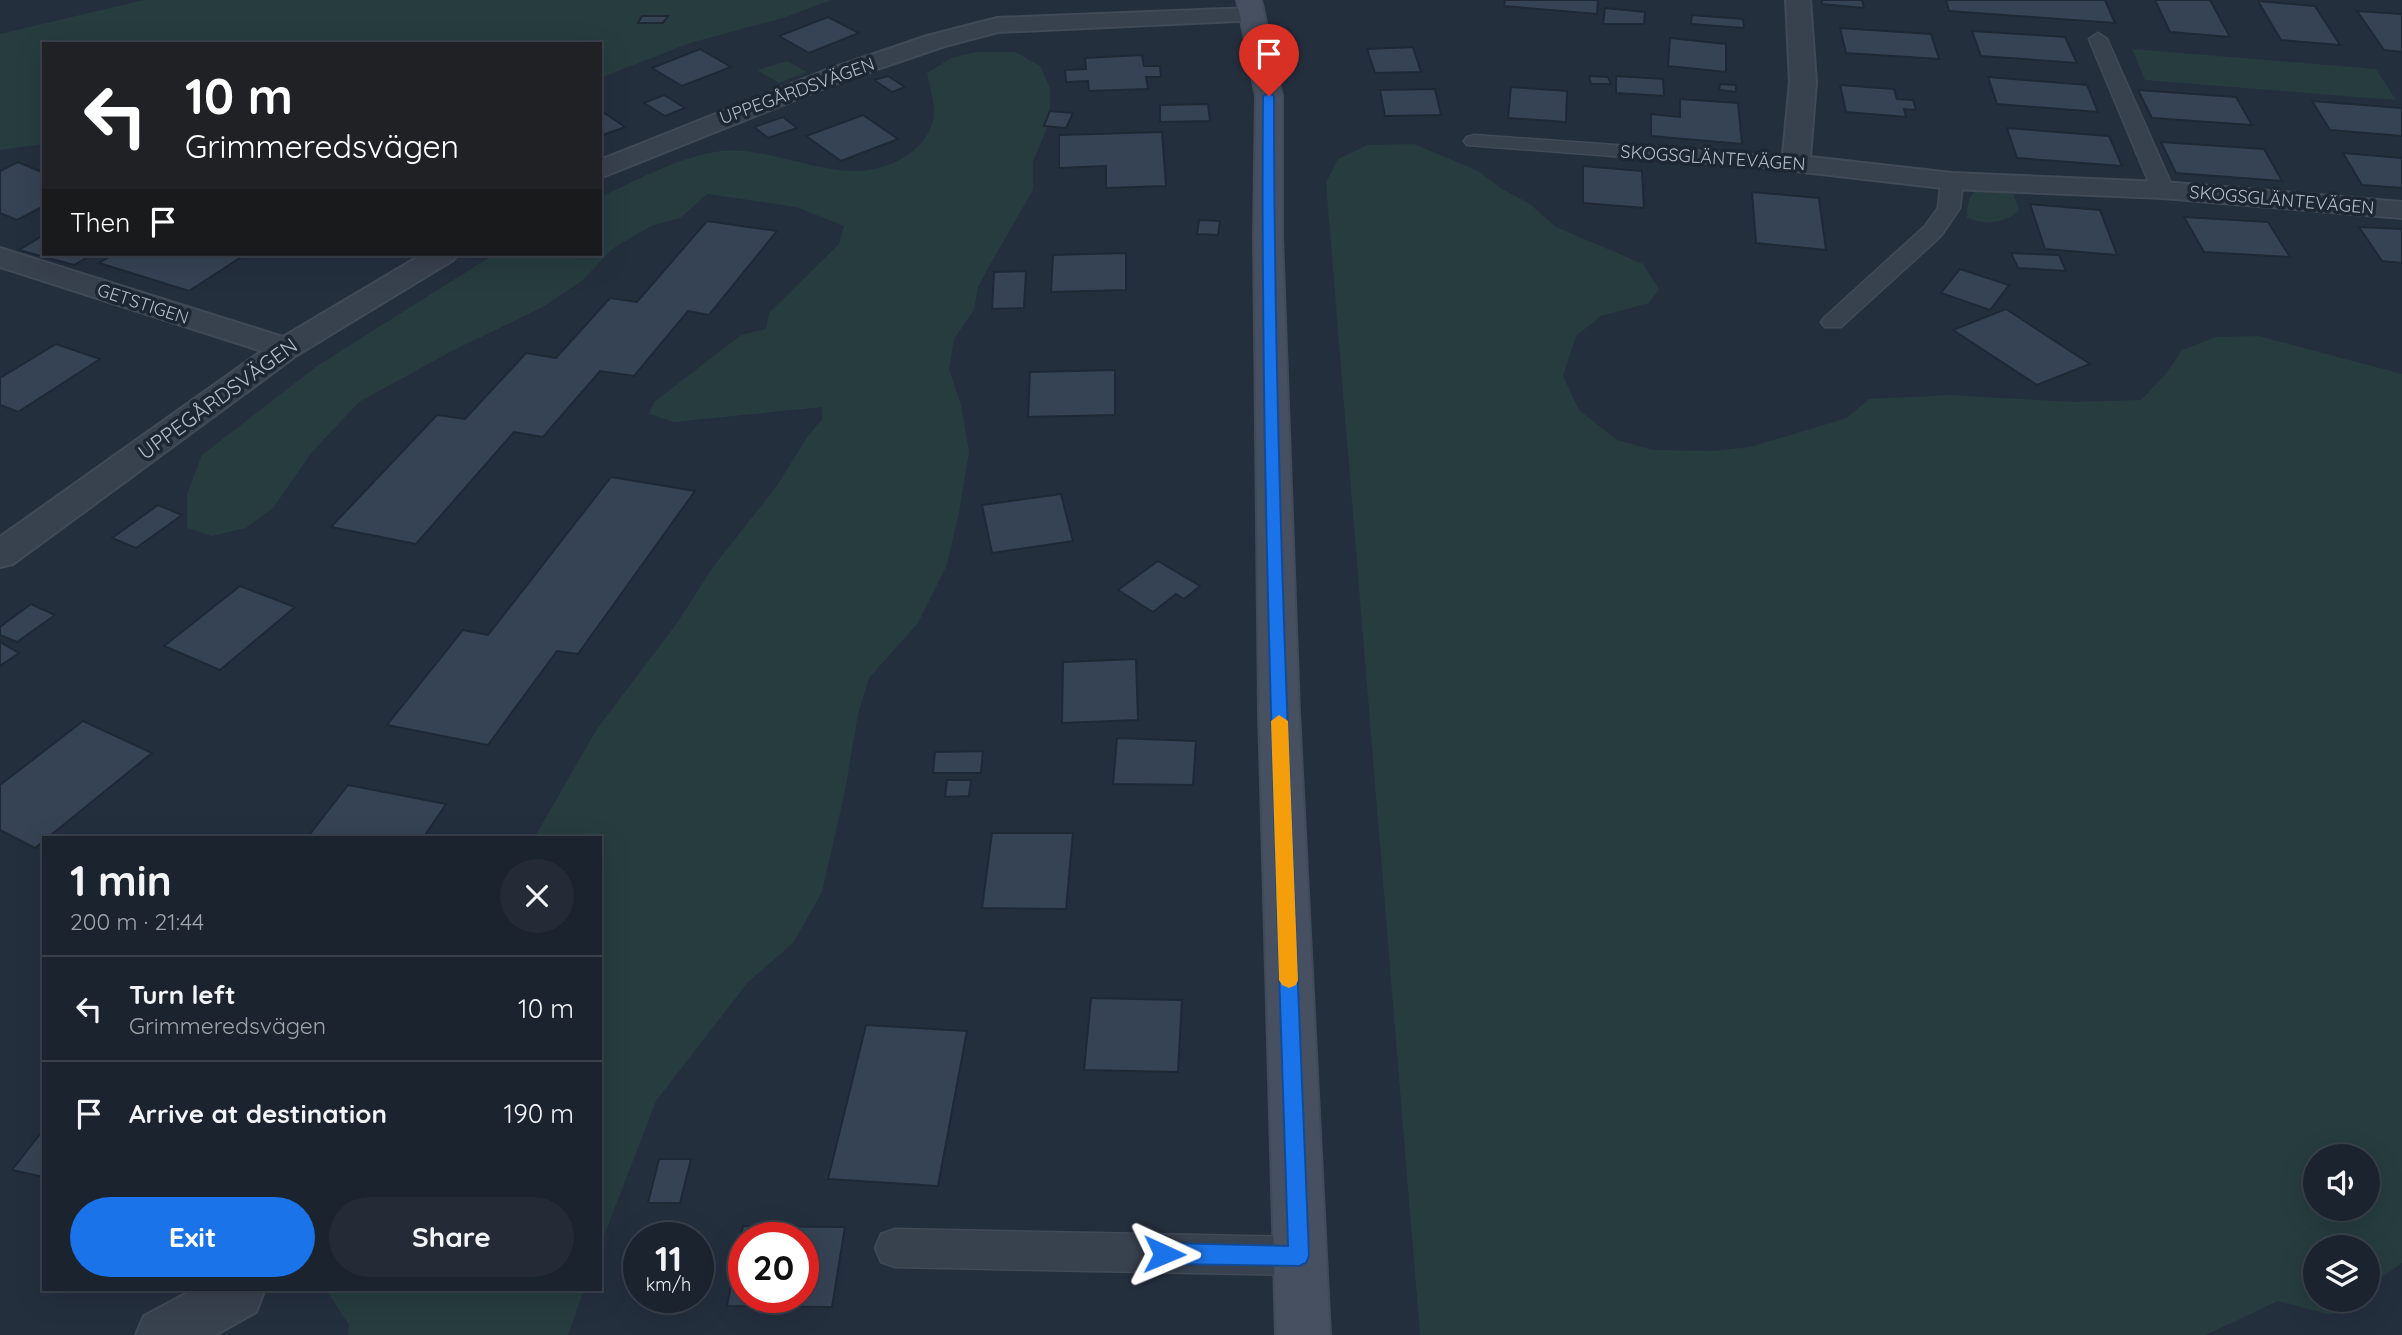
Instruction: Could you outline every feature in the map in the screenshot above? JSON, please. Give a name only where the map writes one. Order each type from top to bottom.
[{"type":"street","points":[[998,24],[1003,0]]},
{"type":"street","points":[[1796,164],[1803,82],[1798,0]]},
{"type":"street","points":[[1250,8],[1269,96],[1268,236],[1279,712],[1303,1335]]},
{"type":"street","name":"UPPEGÅRDSVÄGEN","points":[[602,169],[755,105],[924,45],[998,24],[1250,8]]},
{"type":"street","name":"SKOGSGLÄNTEVÄGEN","points":[[1796,164],[1952,181],[2163,190],[2402,210]]},
{"type":"street","name":"UPPEGÅRDSVÄGEN","points":[[0,555],[286,348],[440,256]]},
{"type":"street","name":"GETSTIGEN","points":[[0,257],[286,348]]},
{"type":"street","points":[[163,1335],[237,1294]]},
{"type":"lane","points":[[2098,39],[2163,190]]},
{"type":"lane","name":"SKOGSGLÄNTEVÄGEN","points":[[1474,141],[1796,164]]},
{"type":"lane","points":[[1833,322],[1933,231],[1949,208],[1952,181]]},
{"type":"lane","points":[[895,1248],[1299,1256]]},
{"type":"green space","points":[[144,0],[831,0],[783,18],[690,43],[602,77],[602,42],[42,42],[42,144],[0,150],[0,34]]},
{"type":"green space","points":[[2132,49],[2376,69],[2396,100],[2145,80]]},
{"type":"green space","points":[[976,52],[1015,52],[1040,66],[1050,88],[1050,120],[1033,162],[1033,190],[978,287],[974,310],[954,339],[949,369],[961,405],[969,452],[959,513],[946,567],[918,623],[869,678],[858,714],[845,791],[822,892],[793,943],[748,982],[656,1101],[602,1241],[602,836],[535,836],[597,729],[677,623],[713,567],[776,487],[822,419],[822,407],[674,422],[649,414],[654,402],[741,335],[766,329],[769,313],[839,244],[844,226],[796,207],[707,194],[680,218],[651,226],[612,249],[583,280],[543,307],[452,351],[359,402],[312,452],[273,508],[246,528],[212,536],[187,528],[187,494],[202,455],[317,366],[492,256],[602,256],[602,196],[656,171],[715,152],[751,152],[823,168],[859,171],[883,167],[905,157],[922,142],[933,120],[934,109],[927,73],[951,58]]},
{"type":"green space","points":[[787,61],[807,72],[779,83],[757,70]]},
{"type":"green space","points":[[1414,144],[1478,171],[1502,189],[1530,204],[1556,227],[1643,264],[1659,289],[1649,303],[1601,316],[1576,336],[1563,376],[1579,410],[1617,440],[1653,450],[1714,451],[1750,447],[1847,418],[1869,399],[1950,395],[2074,402],[2141,400],[2165,375],[2182,350],[2216,337],[2259,336],[2402,374],[2402,1263],[2380,1279],[2380,1235],[2303,1235],[2303,1308],[2278,1301],[2206,1335],[1420,1335],[1326,183],[1338,159],[1368,145]]},
{"type":"green space","points":[[1980,188],[2012,190],[2019,210],[2001,221],[1981,222],[1967,218],[1969,200]]},
{"type":"green space","points":[[327,1291],[584,1291],[568,1335],[348,1335],[349,1325]]},
{"type":"building","points":[[1505,0],[1598,0],[1597,14],[1504,6]]},
{"type":"building","points":[[1822,0],[1862,0],[1864,8],[1822,4]]},
{"type":"building","points":[[1946,0],[2105,0],[2115,23],[1949,11]]},
{"type":"building","points":[[2155,0],[2210,0],[2230,37],[2170,32]]},
{"type":"building","points":[[2258,1],[2315,6],[2340,45],[2281,40]]},
{"type":"building","points":[[1605,8],[1645,12],[1644,24],[1603,24]]},
{"type":"building","points":[[2357,11],[2402,14],[2402,52],[2384,50]]},
{"type":"building","points":[[1692,15],[1743,19],[1744,28],[1691,24]]},
{"type":"building","points":[[642,16],[668,16],[663,23],[638,23]]},
{"type":"building","points":[[828,17],[859,33],[809,53],[779,36]]},
{"type":"building","points":[[1840,28],[1931,34],[1939,59],[1846,53]]},
{"type":"building","points":[[1972,31],[2065,37],[2077,63],[1981,56]]},
{"type":"building","points":[[1670,38],[1726,44],[1726,72],[1668,66]]},
{"type":"building","points":[[1413,47],[1421,72],[1375,73],[1367,49]]},
{"type":"building","points":[[700,49],[731,67],[682,86],[652,68]]},
{"type":"building","points":[[1142,55],[1144,66],[1160,66],[1161,77],[1146,77],[1148,89],[1089,91],[1088,81],[1066,82],[1065,70],[1086,69],[1085,58]]},
{"type":"building","points":[[888,76],[905,87],[892,92],[874,80]]},
{"type":"building","points":[[1589,76],[1608,77],[1611,84],[1591,84]]},
{"type":"building","points":[[1616,76],[1663,79],[1664,96],[1616,93]]},
{"type":"building","points":[[1988,77],[2087,85],[2098,112],[1997,104]]},
{"type":"building","points":[[1720,84],[1736,85],[1736,92],[1719,90]]},
{"type":"building","points":[[1840,85],[1894,89],[1897,99],[1913,100],[1916,110],[1904,109],[1906,117],[1846,112]]},
{"type":"building","points":[[1511,87],[1567,91],[1566,122],[1508,118]]},
{"type":"building","points":[[1435,89],[1441,115],[1385,116],[1380,90]]},
{"type":"building","points":[[2138,90],[2236,97],[2252,125],[2152,118]]},
{"type":"building","points":[[664,95],[685,108],[665,116],[644,103]]},
{"type":"building","points":[[1680,99],[1738,103],[1742,144],[1651,136],[1651,114],[1680,117]]},
{"type":"building","points":[[2312,101],[2402,108],[2402,136],[2330,130]]},
{"type":"building","points":[[1208,104],[1210,121],[1160,122],[1160,105]]},
{"type":"building","points":[[602,111],[625,127],[602,135]]},
{"type":"building","points":[[1050,111],[1073,113],[1066,128],[1044,126]]},
{"type":"building","points":[[863,115],[898,139],[841,161],[806,136]]},
{"type":"building","points":[[783,117],[797,128],[768,138],[754,127]]},
{"type":"building","points":[[2007,128],[2109,136],[2122,166],[2017,158]]},
{"type":"building","points":[[1162,132],[1166,186],[1106,188],[1106,166],[1059,168],[1059,135]]},
{"type":"building","points":[[2161,142],[2264,149],[2282,181],[2176,173]]},
{"type":"building","points":[[2343,153],[2402,158],[2402,188],[2362,185]]},
{"type":"building","points":[[18,162],[42,172],[42,207],[17,220],[0,213],[0,171]]},
{"type":"building","points":[[1583,166],[1642,171],[1644,208],[1583,203]]},
{"type":"building","points":[[1752,192],[1819,198],[1826,250],[1756,243]]},
{"type":"building","points":[[2030,204],[2100,210],[2117,255],[2045,249]]},
{"type":"building","points":[[2184,217],[2268,222],[2290,257],[2204,252]]},
{"type":"building","points":[[1199,220],[1220,221],[1218,235],[1197,234]]},
{"type":"building","points":[[707,221],[777,231],[709,315],[688,311],[634,376],[600,371],[543,437],[514,432],[416,544],[331,527],[437,415],[465,419],[526,353],[556,358],[610,298],[637,302]]},
{"type":"building","points":[[2359,227],[2402,229],[2402,263],[2382,261]]},
{"type":"building","points":[[42,236],[42,256],[90,256],[74,265],[19,250]]},
{"type":"building","points":[[1126,253],[1126,290],[1051,292],[1053,255]]},
{"type":"building","points":[[2011,253],[2059,255],[2066,271],[2018,268]]},
{"type":"building","points":[[111,256],[243,256],[189,291],[99,263]]},
{"type":"building","points":[[1960,269],[2009,285],[1990,310],[1941,293]]},
{"type":"building","points":[[1026,271],[1024,308],[992,309],[994,272]]},
{"type":"building","points":[[2006,309],[2090,364],[2037,385],[1953,330]]},
{"type":"building","points":[[56,344],[100,359],[18,412],[0,405],[0,378]]},
{"type":"building","points":[[1115,370],[1115,415],[1028,417],[1030,372]]},
{"type":"building","points":[[611,477],[695,491],[578,654],[557,651],[488,745],[387,725],[463,630],[488,635]]},
{"type":"building","points":[[1061,494],[1073,541],[992,553],[982,505]]},
{"type":"building","points":[[158,505],[182,515],[136,548],[112,538]]},
{"type":"building","points":[[1158,561],[1200,586],[1184,599],[1176,594],[1153,612],[1118,590]]},
{"type":"building","points":[[240,586],[295,607],[220,670],[164,646]]},
{"type":"building","points":[[31,604],[55,615],[17,642],[0,635],[0,627]]},
{"type":"building","points":[[0,642],[19,653],[0,666]]},
{"type":"building","points":[[1136,659],[1138,720],[1062,723],[1063,662]]},
{"type":"building","points":[[83,721],[152,753],[50,836],[42,836],[42,842],[35,848],[0,830],[0,785]]},
{"type":"building","points":[[1117,738],[1196,741],[1193,785],[1113,784]]},
{"type":"building","points":[[983,751],[981,773],[933,773],[935,752]]},
{"type":"building","points":[[947,780],[971,780],[969,796],[945,797]]},
{"type":"building","points":[[348,785],[446,804],[424,836],[309,836]]},
{"type":"building","points":[[992,833],[1073,833],[1066,909],[982,908]]},
{"type":"building","points":[[1091,998],[1182,1000],[1178,1072],[1084,1070]]},
{"type":"building","points":[[866,1025],[967,1031],[938,1186],[828,1179]]},
{"type":"building","points":[[42,1132],[42,1177],[12,1170]]},
{"type":"building","points":[[659,1159],[691,1159],[680,1203],[648,1203]]},
{"type":"building","points":[[819,1227],[845,1227],[832,1307],[819,1307]]},
{"type":"slow traffic","points":[[1279,721],[1289,980]]},
{"type":"route","points":[[1164,1254],[1299,1256],[1279,712],[1268,236],[1269,96]]}]
